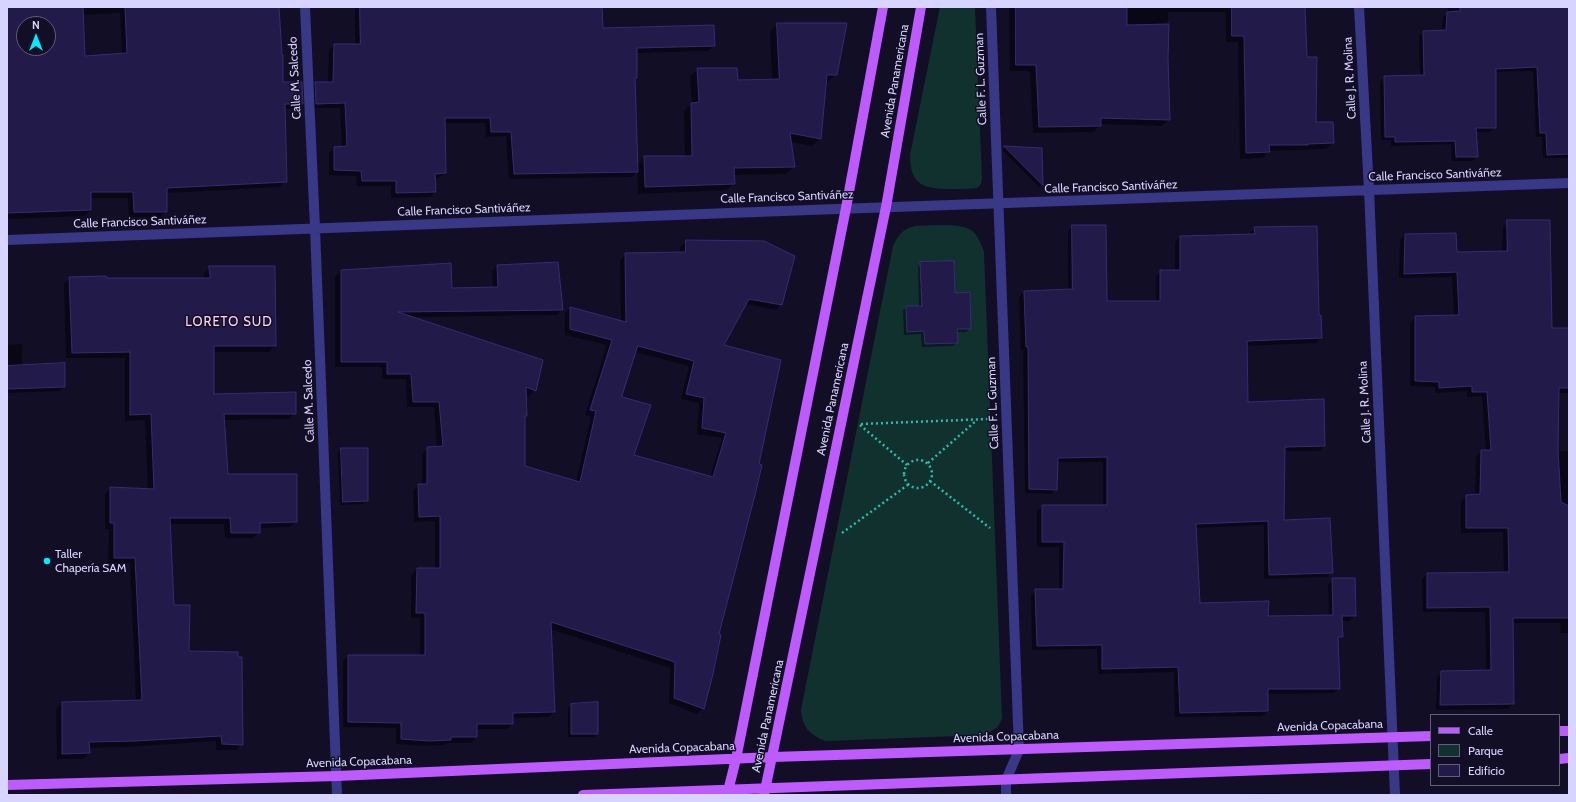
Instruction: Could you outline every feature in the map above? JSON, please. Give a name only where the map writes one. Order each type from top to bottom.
[{"type":"main road","name":"Avenida Panamericana","points":[[728,792],[736,759],[846,208],[882,7]]},
{"type":"main road","name":"Avenida Panamericana","points":[[765,792],[886,207],[921,7]]},
{"type":"main road","name":"Avenida Copacabana","points":[[7,785],[337,776],[773,757],[1430,736]]},
{"type":"main road","points":[[583,795],[765,792],[1006,780],[1430,764]]},
{"type":"street","name":"Calle M. Salcedo","points":[[305,7],[337,795]]},
{"type":"street","name":"Calle F. L. Guzman","points":[[991,7],[1019,750],[1006,780],[1006,795]]},
{"type":"street","name":"Calle J. R. Molina","points":[[1359,7],[1369,190],[1395,795]]},
{"type":"street","name":"Calle Francisco Santiváñez","points":[[7,240],[846,208],[999,204],[1569,183]]},
{"type":"path","points":[[907,465],[858,424],[991,419]]},
{"type":"path","points":[[928,463],[977,420]]},
{"type":"path","points":[[914,460],[928,463],[932,472],[930,481],[922,487],[912,487],[908,484],[904,477],[905,468],[907,465],[914,460]]},
{"type":"path","points":[[930,481],[990,528]]},
{"type":"path","points":[[842,533],[908,484]]},
{"type":"green space","points":[[940,7],[975,7],[982,178],[981,184],[977,188],[942,189],[921,184],[916,179],[911,165],[910,155]]},
{"type":"green space","points":[[952,225],[971,230],[976,234],[984,252],[1002,718],[998,727],[985,735],[826,741],[815,736],[808,730],[803,721],[801,710],[893,246],[901,233],[915,226]]},
{"type":"building","points":[[7,7],[83,7],[85,56],[127,53],[125,7],[279,7],[283,55],[283,82],[302,82],[303,104],[285,104],[287,182],[167,188],[167,212],[134,212],[133,192],[91,192],[91,210],[7,213]]},
{"type":"building","points":[[360,7],[602,7],[603,28],[714,25],[715,46],[637,48],[637,78],[635,78],[638,172],[514,174],[511,132],[491,132],[490,118],[445,118],[446,173],[435,174],[436,192],[396,193],[396,181],[362,181],[361,171],[334,170],[334,147],[347,146],[345,103],[316,104],[315,82],[333,82],[334,44],[360,44]]},
{"type":"building","points":[[1016,7],[1127,7],[1127,25],[1169,24],[1168,58],[1170,120],[1101,118],[1101,126],[1039,127],[1036,65],[1016,65]]},
{"type":"building","points":[[1232,7],[1305,7],[1307,57],[1317,57],[1316,122],[1333,122],[1334,143],[1269,145],[1270,152],[1246,153],[1244,36],[1232,36]]},
{"type":"building","points":[[1460,7],[1569,7],[1569,154],[1547,155],[1546,133],[1540,133],[1537,67],[1496,69],[1496,128],[1476,128],[1478,157],[1456,157],[1455,141],[1395,142],[1395,137],[1385,137],[1384,76],[1424,75],[1423,31],[1446,30],[1447,12],[1460,11]]},
{"type":"building","points":[[777,23],[847,23],[837,75],[827,75],[821,139],[790,133],[795,167],[734,168],[735,184],[645,187],[644,156],[692,156],[691,103],[699,102],[697,68],[737,68],[738,80],[779,79]]},
{"type":"building","points":[[1004,146],[1042,148],[1043,185]]},
{"type":"building","points":[[1507,220],[1550,220],[1552,328],[1569,328],[1569,388],[1559,388],[1558,449],[1561,502],[1569,506],[1569,618],[1513,618],[1514,704],[1440,705],[1441,671],[1491,670],[1490,607],[1427,608],[1427,573],[1509,572],[1508,528],[1466,528],[1466,495],[1480,494],[1481,450],[1491,450],[1487,392],[1472,392],[1472,386],[1439,388],[1439,382],[1415,381],[1415,316],[1459,315],[1457,272],[1404,274],[1405,234],[1456,233],[1457,252],[1507,251]]},
{"type":"building","points":[[1072,225],[1106,225],[1107,301],[1160,301],[1160,270],[1180,270],[1180,236],[1255,234],[1254,227],[1317,226],[1319,315],[1321,315],[1322,338],[1247,341],[1248,402],[1324,399],[1325,446],[1285,447],[1284,520],[1330,518],[1333,573],[1269,575],[1268,521],[1196,524],[1200,603],[1269,601],[1268,616],[1333,615],[1332,578],[1355,578],[1356,616],[1342,616],[1343,637],[1338,637],[1340,689],[1268,689],[1268,711],[1180,713],[1178,667],[1102,669],[1102,645],[1037,646],[1035,589],[1063,589],[1064,542],[1042,542],[1042,505],[1107,505],[1107,457],[1058,458],[1057,490],[1029,489],[1028,347],[1026,347],[1024,291],[1072,289]]},
{"type":"building","points":[[686,240],[764,241],[795,256],[782,305],[749,299],[724,345],[781,360],[759,464],[762,465],[719,634],[721,635],[704,709],[674,698],[675,662],[551,622],[555,712],[513,713],[513,724],[477,724],[477,737],[451,737],[451,740],[429,741],[401,739],[401,723],[348,722],[348,655],[425,655],[425,613],[416,613],[417,568],[440,568],[440,516],[419,517],[418,484],[427,484],[427,447],[443,446],[439,402],[413,402],[411,374],[387,374],[387,362],[341,362],[341,270],[451,263],[452,288],[498,287],[497,265],[558,262],[563,310],[398,312],[543,360],[536,391],[526,387],[527,416],[525,416],[525,466],[580,482],[596,411],[590,410],[612,340],[570,329],[570,307],[626,322],[625,253],[685,252]],"holes":[[[638,346],[694,361],[686,394],[704,398],[702,428],[726,433],[713,477],[634,455],[651,405],[622,397]]]},
{"type":"building","points":[[954,261],[955,293],[970,292],[971,329],[957,329],[958,343],[925,344],[924,331],[907,332],[906,306],[922,306],[920,262]]},
{"type":"building","points":[[209,266],[275,266],[276,346],[214,346],[214,394],[296,392],[296,414],[224,414],[228,474],[297,474],[297,522],[260,523],[260,533],[231,533],[230,518],[170,518],[174,605],[190,605],[189,651],[238,652],[238,657],[242,657],[243,745],[222,744],[221,736],[89,742],[90,753],[62,754],[62,702],[142,700],[135,558],[114,558],[114,523],[110,523],[110,487],[154,489],[151,414],[130,415],[130,352],[72,353],[69,277],[106,276],[107,278],[210,278]]},
{"type":"building","points":[[65,363],[65,387],[7,389],[7,366]]},
{"type":"building","points":[[341,448],[368,448],[368,501],[343,502]]},
{"type":"building","points":[[598,702],[598,734],[571,734],[571,704]]},
{"type":"place","name":"Taller Chapería SAM","points":[[47,561]]},
{"type":"district","name":"LORETO SUD","points":[[229,322]]}]
